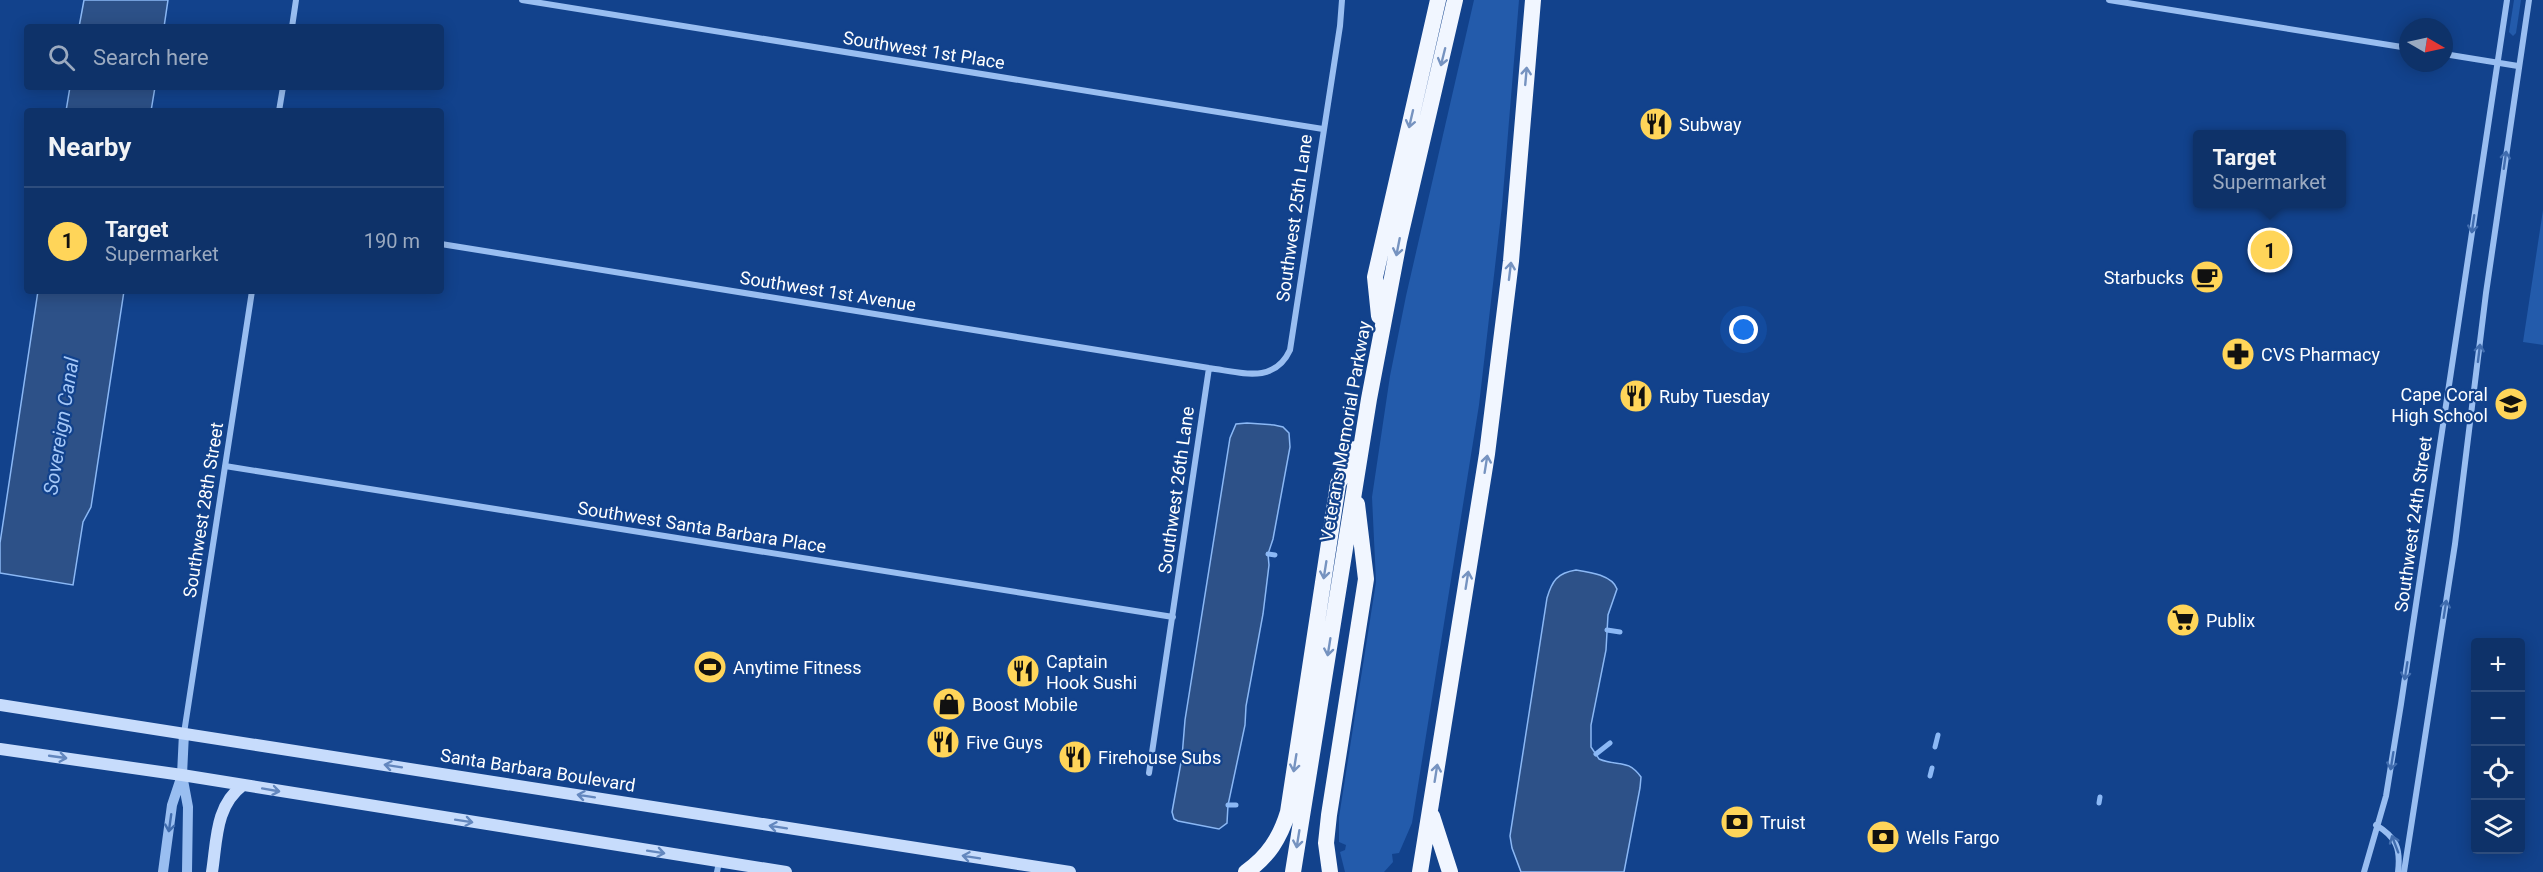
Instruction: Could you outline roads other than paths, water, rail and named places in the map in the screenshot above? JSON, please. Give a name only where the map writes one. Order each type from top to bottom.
[{"type":"highway","points":[[1380,338],[1375,277],[1438,0]]},
{"type":"highway","name":"Veterans Memorial Parkway","points":[[1293,872],[1354,485],[1380,338],[1399,241],[1455,0]]},
{"type":"highway","points":[[1420,872],[1491,422],[1511,261],[1533,0]]},
{"type":"highway","points":[[1246,872],[1260,861],[1276,842],[1288,812],[1338,484],[1363,435]]},
{"type":"highway","points":[[1330,872],[1326,843],[1329,815],[1366,579],[1354,485]]},
{"type":"highway","points":[[1430,810],[1450,872]]},
{"type":"main road","name":"Santa Barbara Boulevard","points":[[0,705],[1070,872]]},
{"type":"main road","points":[[0,749],[243,785],[718,867],[786,872]]},
{"type":"main road","points":[[212,872],[222,811],[231,794],[243,785]]},
{"type":"street","points":[[292,24],[296,0]]},
{"type":"street","name":"Southwest 1st Place","points":[[522,0],[1323,129]]},
{"type":"street","name":"Southwest 25th Lane","points":[[1209,368],[1264,374],[1275,370],[1285,361],[1293,336],[1342,0]]},
{"type":"street","points":[[2109,0],[2399,47]]},
{"type":"street","name":"Southwest 24th Street","points":[[2364,872],[2386,795],[2401,704],[2507,0]]},
{"type":"street","points":[[2404,872],[2455,544],[2488,282],[2529,0]]},
{"type":"street","points":[[2453,55],[2518,66]]},
{"type":"street","points":[[280,108],[282,90]]},
{"type":"street","name":"Southwest 1st Avenue","points":[[444,244],[1209,368]]},
{"type":"street","name":"Southwest 28th Street","points":[[184,733],[252,294]]},
{"type":"street","name":"Southwest 26th Lane","points":[[1149,773],[1209,368]]},
{"type":"street","name":"Southwest Santa Barbara Place","points":[[225,466],[1173,617]]},
{"type":"street","points":[[184,733],[182,775],[188,807],[187,872]]},
{"type":"street","points":[[163,872],[172,805],[182,775]]},
{"type":"street","points":[[2376,825],[2390,834],[2397,846],[2400,859],[2398,872]]},
{"type":"water","points":[[84,0],[168,0],[164,24],[80,24]]},
{"type":"water","points":[[70,90],[154,90],[152,108],[66,108]]},
{"type":"water","name":"Sovereign Canal","points":[[38,294],[124,294],[91,507],[83,522],[73,585],[0,573],[0,543]]},
{"type":"water","points":[[1236,424],[1283,427],[1289,433],[1290,447],[1273,539],[1268,554],[1269,565],[1263,614],[1246,706],[1245,725],[1228,805],[1227,823],[1219,829],[1178,821],[1174,819],[1172,812],[1230,438]]},
{"type":"water","points":[[1576,570],[1605,577],[1617,589],[1608,615],[1606,650],[1591,725],[1591,747],[1599,759],[1627,765],[1636,771],[1641,777],[1640,788],[1624,872],[1521,872],[1510,836],[1547,598],[1556,579],[1564,573]]},
{"type":"waterway","points":[[1268,554],[1275,555]]},
{"type":"waterway","points":[[1607,630],[1620,632]]},
{"type":"waterway","points":[[1935,747],[1938,735]]},
{"type":"waterway","points":[[1596,754],[1610,743]]},
{"type":"waterway","points":[[1930,776],[1932,768]]},
{"type":"waterway","points":[[2099,803],[2100,797]]},
{"type":"waterway","points":[[1228,805],[1236,805]]},
{"type":"place","name":"Subway","points":[[1656,124]]},
{"type":"place","name":"Target","points":[[2270,250]]},
{"type":"place","name":"Starbucks","points":[[2207,277]]},
{"type":"place","name":"CVS Pharmacy","points":[[2238,354]]},
{"type":"place","name":"Ruby Tuesday","points":[[1636,396]]},
{"type":"place","name":"Cape Coral High School","points":[[2511,404]]},
{"type":"place","name":"Publix","points":[[2183,620]]},
{"type":"place","name":"Anytime Fitness","points":[[710,667]]},
{"type":"place","name":"Captain Hook Sushi","points":[[1023,671]]},
{"type":"place","name":"Boost Mobile","points":[[949,704]]},
{"type":"place","name":"Five Guys","points":[[943,742]]},
{"type":"place","name":"Firehouse Subs","points":[[1075,757]]},
{"type":"place","name":"Truist","points":[[1737,822]]},
{"type":"place","name":"Wells Fargo","points":[[1883,837]]}]
